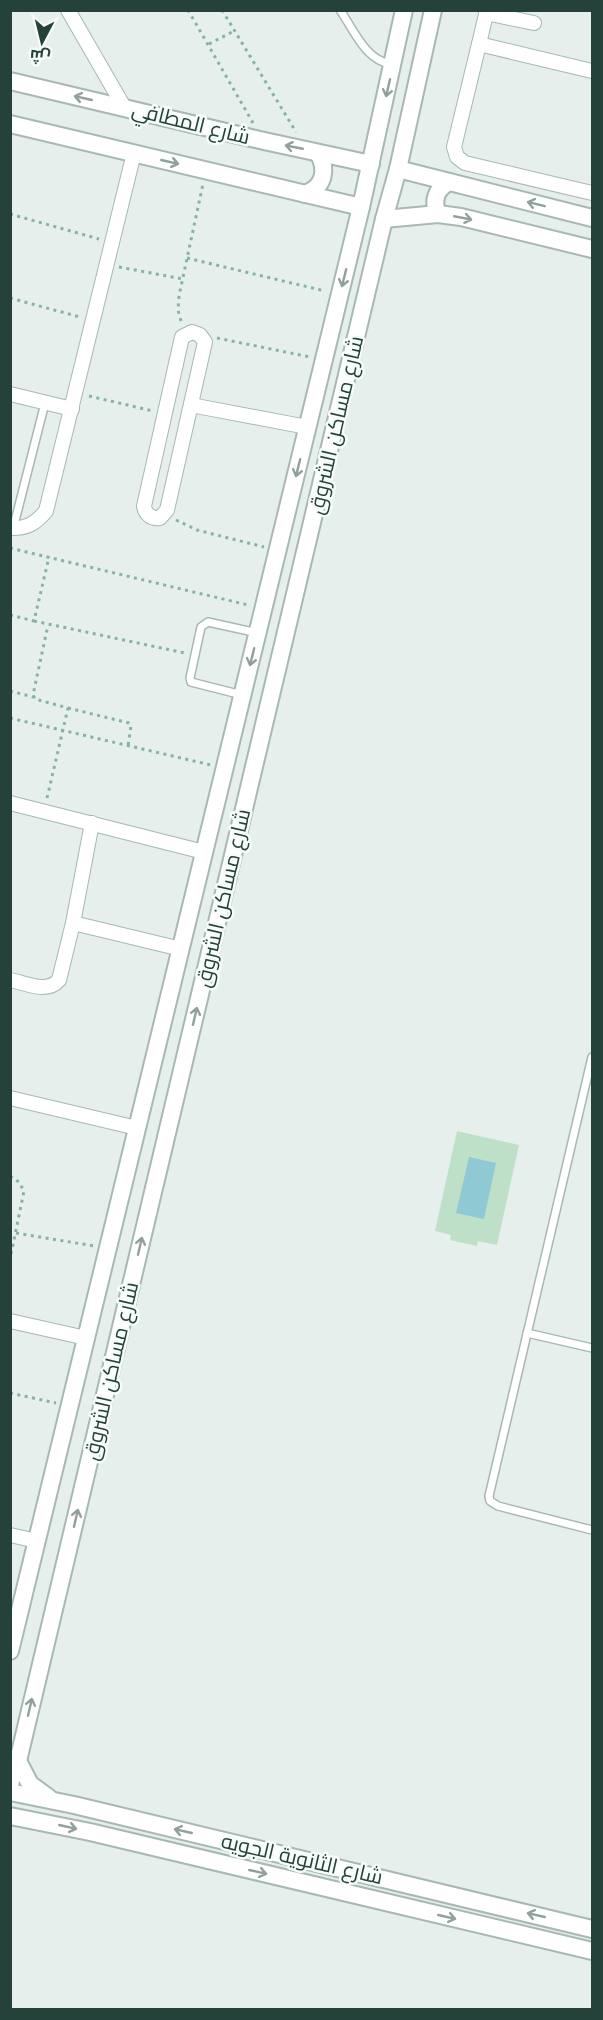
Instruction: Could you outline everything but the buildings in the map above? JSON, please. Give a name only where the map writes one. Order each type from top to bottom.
[{"type":"street","points":[[68,10],[124,107]]},
{"type":"street","name":"شارع مساكن الشروق","points":[[10,1651],[340,295],[394,64],[404,10]]},
{"type":"street","name":"شارع مساكن الشروق","points":[[10,1784],[384,219],[398,169],[433,10]]},
{"type":"street","points":[[534,23],[487,12],[455,142],[455,152],[457,157],[465,163],[592,193]]},
{"type":"street","points":[[479,45],[592,71]]},
{"type":"street","name":"شارع المطافي","points":[[10,81],[371,164]]},
{"type":"street","name":"شارع المطافي","points":[[10,124],[361,207]]},
{"type":"street","points":[[305,194],[318,187],[324,174],[324,166],[312,151]]},
{"type":"street","points":[[12,529],[26,527],[38,521],[46,511],[134,153]]},
{"type":"street","points":[[398,169],[592,218]]},
{"type":"street","points":[[438,214],[436,195],[449,182]]},
{"type":"street","points":[[384,219],[438,214],[461,217],[592,249]]},
{"type":"street","points":[[188,333],[196,333],[205,342],[167,510],[163,516],[152,518],[146,513],[144,506],[182,337],[188,333]]},
{"type":"street","points":[[10,394],[72,409]]},
{"type":"street","points":[[191,405],[308,428]]},
{"type":"street","points":[[10,803],[204,852]]},
{"type":"street","points":[[10,980],[48,987],[59,980],[73,923],[92,823]]},
{"type":"street","points":[[73,923],[181,949]]},
{"type":"street","points":[[160,1037],[163,1042],[173,1047],[179,1047],[189,1041]]},
{"type":"street","points":[[151,1072],[167,1070],[180,1080]]},
{"type":"street","points":[[10,1098],[137,1128]]},
{"type":"street","points":[[10,1321],[86,1338]]},
{"type":"street","points":[[10,1535],[37,1541]]},
{"type":"street","points":[[16,1752],[30,1784],[52,1800]]},
{"type":"street","name":"شارع الثانوية الجويه","points":[[10,1792],[52,1800],[592,1929]]},
{"type":"street","name":"شارع الثانوية الجويه","points":[[10,1816],[79,1830],[592,1951]]},
{"type":"lane","points":[[340,10],[370,54],[381,62],[394,64]]},
{"type":"lane","points":[[12,529],[45,403]]},
{"type":"lane","points":[[243,695],[193,683],[190,678],[201,627],[206,622],[258,633]]},
{"type":"lane","points":[[592,1057],[489,1496],[490,1501],[498,1506],[592,1530]]},
{"type":"lane","points":[[527,1333],[592,1348]]},
{"type":"path","points":[[188,10],[264,141]]},
{"type":"path","points":[[222,10],[312,151]]},
{"type":"path","points":[[209,44],[234,31]]},
{"type":"path","points":[[182,337],[182,323],[178,310],[206,170]]},
{"type":"path","points":[[10,214],[112,242]]},
{"type":"path","points":[[187,258],[340,295]]},
{"type":"path","points":[[107,265],[183,279]]},
{"type":"path","points":[[10,298],[93,321]]},
{"type":"path","points":[[196,333],[324,360]]},
{"type":"path","points":[[76,392],[165,414]]},
{"type":"path","points":[[163,516],[197,530],[278,550]]},
{"type":"path","points":[[10,548],[263,609]]},
{"type":"path","points":[[34,621],[49,557]]},
{"type":"path","points":[[10,615],[195,655]]},
{"type":"path","points":[[33,697],[48,625]]},
{"type":"path","points":[[10,691],[129,723],[131,726],[128,746]]},
{"type":"path","points":[[44,811],[68,708]]},
{"type":"path","points":[[10,718],[225,768]]},
{"type":"path","points":[[10,1176],[19,1182],[24,1191],[16,1233],[12,1240],[10,1259]]},
{"type":"path","points":[[16,1233],[108,1248]]},
{"type":"path","points":[[10,1393],[70,1406]]},
{"type":"green space","points":[[457,1131],[519,1145],[497,1245],[478,1241],[477,1246],[450,1240],[451,1235],[435,1231]]},
{"type":"water","points":[[469,1157],[496,1163],[484,1219],[456,1213]]}]
